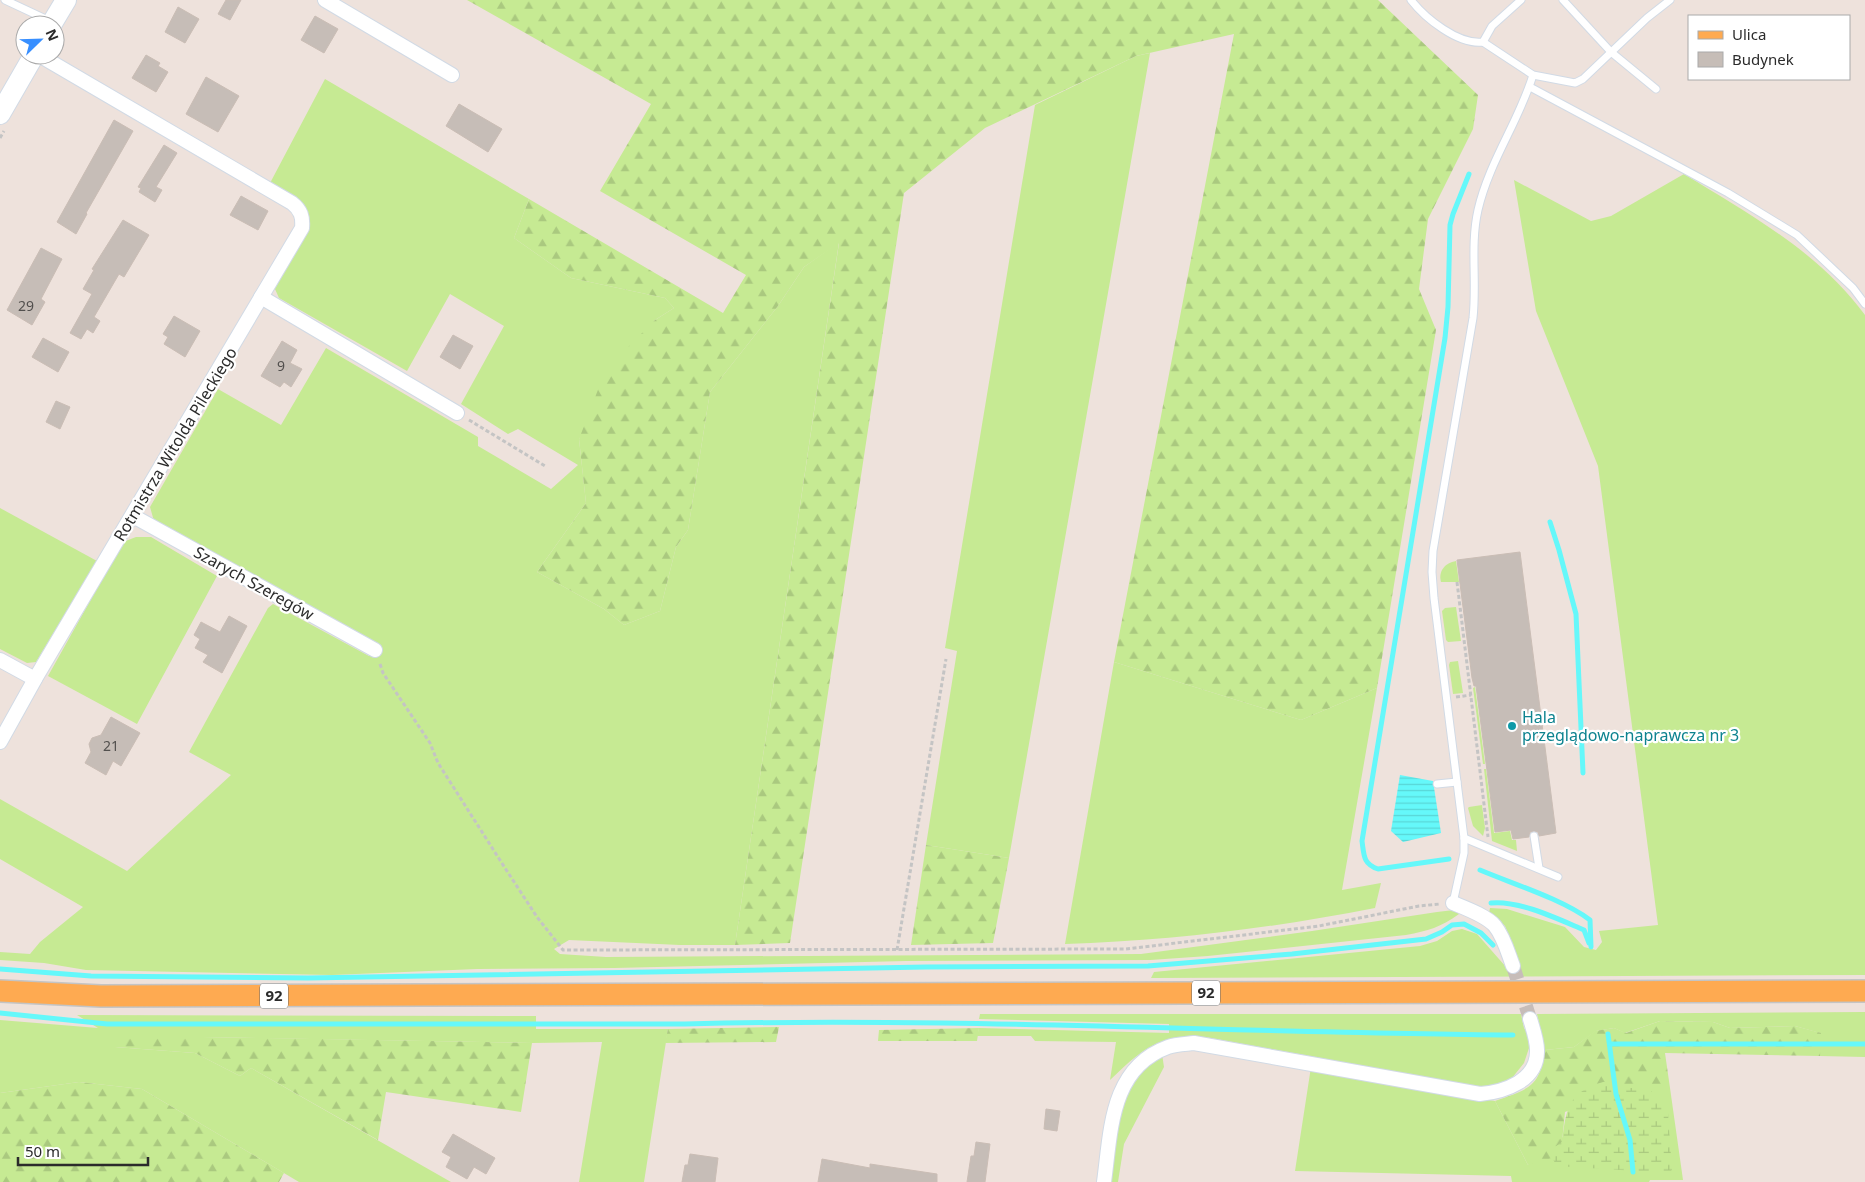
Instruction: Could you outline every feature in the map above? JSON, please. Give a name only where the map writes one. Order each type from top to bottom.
[{"type":"main road","points":[[57,15],[66,0]]},
{"type":"main road","points":[[0,114],[28,65]]},
{"type":"main road","name":"92","points":[[0,991],[100,996],[1865,991]]},
{"type":"street","points":[[325,0],[452,75]]},
{"type":"street","name":"Rotmistrza Witolda Pileckiego","points":[[0,742],[35,679],[302,228],[303,219],[298,208],[56,65]]},
{"type":"street","points":[[261,298],[457,413]]},
{"type":"street","name":"Szarych Szeregów","points":[[133,516],[375,650]]},
{"type":"street","points":[[0,660],[35,679]]},
{"type":"street","points":[[1453,904],[1471,910],[1494,925],[1504,943],[1513,966]]},
{"type":"street","points":[[1104,1182],[1113,1114],[1124,1082],[1142,1062],[1168,1047],[1194,1043],[1480,1094],[1492,1093],[1507,1088],[1524,1080],[1531,1071],[1537,1051],[1530,1019]]},
{"type":"lane","points":[[5,0],[34,15]]},
{"type":"lane","points":[[1411,0],[1423,14],[1464,41],[1482,42],[1534,75],[1575,83],[1583,79],[1647,18],[1670,0]]},
{"type":"lane","points":[[1482,42],[1492,26],[1521,0]]},
{"type":"lane","points":[[1563,0],[1610,52],[1656,89]]},
{"type":"lane","points":[[1453,904],[1464,853],[1464,838],[1434,598],[1433,551],[1473,318],[1475,300],[1474,243],[1478,211],[1488,178],[1534,75]]},
{"type":"lane","points":[[1530,87],[1728,193],[1797,235],[1852,288],[1865,304]]},
{"type":"lane","points":[[1438,784],[1458,782]]},
{"type":"lane","points":[[1534,836],[1539,868]]},
{"type":"lane","points":[[1464,838],[1558,876]]},
{"type":"path","points":[[457,413],[545,466]]},
{"type":"path","points":[[1457,582],[1488,828],[1487,847]]},
{"type":"path","points":[[375,650],[382,673],[430,743],[438,763],[537,916],[563,950],[1126,949],[1319,926],[1419,906],[1453,904]]},
{"type":"path","points":[[898,950],[946,659]]},
{"type":"path","points":[[1480,766],[1487,766]]},
{"type":"green space","points":[[467,0],[1378,0],[1478,95],[1473,129],[1428,219],[1419,289],[1436,330],[1377,688],[1301,720],[1114,662],[1234,34],[1136,56],[985,128],[904,193],[790,943],[735,945],[839,243],[804,267],[778,306],[710,392],[688,530],[676,547],[660,611],[624,625],[604,609],[537,572],[586,503],[579,439],[606,369],[655,320],[674,308],[665,298],[571,278],[514,238],[529,199],[723,313],[746,275],[600,191],[651,104]]},
{"type":"green space","points":[[1150,53],[1009,858],[926,845],[957,651],[945,648],[1035,105],[1136,56]]},
{"type":"green space","points":[[325,79],[529,199],[514,238],[571,278],[665,298],[674,308],[655,320],[579,439],[586,503],[537,572],[604,609],[624,625],[660,611],[676,547],[688,530],[710,392],[778,306],[804,267],[839,242],[735,945],[680,945],[569,940],[554,949],[560,954],[606,957],[1141,954],[1437,912],[1454,910],[1459,914],[1434,928],[1406,935],[1208,956],[1150,960],[906,961],[614,968],[477,969],[332,975],[86,970],[44,963],[0,960],[0,952],[30,954],[40,942],[83,907],[0,859],[0,799],[127,871],[231,775],[189,752],[268,608],[273,604],[369,656],[382,647],[154,521],[150,507],[218,389],[281,425],[326,348],[478,437],[478,446],[551,489],[578,465],[518,429],[508,434],[461,404],[504,326],[450,294],[407,371],[279,298],[275,289],[276,282],[307,233],[309,225],[307,215],[269,185]]},
{"type":"green space","points":[[1684,174],[1758,220],[1805,253],[1847,292],[1865,315],[1865,975],[1151,978],[1154,972],[1420,946],[1437,941],[1452,931],[1462,929],[1477,934],[1506,967],[1519,965],[1505,926],[1489,913],[1490,908],[1507,909],[1565,927],[1584,947],[1596,950],[1602,942],[1599,931],[1658,925],[1598,466],[1536,311],[1514,180],[1591,221],[1611,216]]},
{"type":"green space","points":[[0,508],[97,561],[36,662],[27,663],[0,649]]},
{"type":"green space","points":[[136,537],[151,537],[217,576],[137,724],[48,676],[123,542]]},
{"type":"green space","points":[[1456,561],[1459,582],[1441,582],[1440,578],[1443,568]]},
{"type":"green space","points":[[1456,607],[1461,641],[1448,642],[1446,640],[1442,611],[1445,608]]},
{"type":"green space","points":[[1458,661],[1463,693],[1453,694],[1449,665],[1450,662]]},
{"type":"green space","points":[[1114,662],[1301,720],[1377,688],[1342,890],[1381,883],[1375,908],[1298,922],[1182,937],[1065,944]]},
{"type":"green space","points":[[1475,687],[1485,764],[1483,764],[1473,688]]},
{"type":"green space","points":[[1484,769],[1486,769],[1494,833],[1510,831],[1512,840],[1516,840],[1517,851],[1492,841]]},
{"type":"green space","points":[[1482,805],[1485,828],[1483,836],[1473,826],[1468,808]]},
{"type":"green space","points":[[926,845],[1009,858],[993,943],[911,945]]},
{"type":"green space","points":[[1865,1012],[1865,1057],[1820,1056],[1820,1033],[1795,1026],[1730,1028],[1713,1022],[1660,1021],[1625,1033],[1614,1028],[1596,1031],[1574,1047],[1545,1050],[1537,1014]]},
{"type":"green space","points":[[980,1014],[1521,1014],[1524,1028],[1528,1034],[1529,1048],[1524,1063],[1512,1078],[1500,1085],[1479,1087],[1205,1037],[1189,1036],[1163,1041],[1152,1046],[1132,1060],[1110,1080],[1116,1042],[1035,1041],[1031,1036],[977,1036],[979,1028],[1169,1033],[1169,1024],[979,1019]]},
{"type":"green space","points":[[77,1015],[536,1016],[536,1029],[668,1029],[644,1182],[579,1182],[602,1042],[532,1043],[201,1037],[115,1047],[195,1053],[240,1076],[251,1068],[451,1182],[299,1182],[142,1089],[79,1082],[0,1093],[0,1020],[98,1028]]},
{"type":"green space","points":[[1660,1021],[1713,1022],[1730,1028],[1795,1026],[1821,1033],[1820,1056],[1665,1053],[1670,1088],[1624,1088],[1565,1112],[1562,1142],[1554,1148],[1552,1158],[1528,1165],[1495,1101],[1524,1090],[1536,1080],[1543,1063],[1545,1050],[1574,1047],[1595,1031],[1614,1028],[1626,1033]]},
{"type":"green space","points":[[779,1027],[776,1042],[665,1043],[668,1029]]},
{"type":"green space","points":[[979,1028],[977,1041],[878,1041],[879,1030]]},
{"type":"green space","points":[[99,1035],[532,1043],[521,1112],[386,1092],[378,1140],[251,1068],[240,1076],[195,1053],[115,1047]]},
{"type":"green space","points":[[1162,1054],[1164,1067],[1124,1144],[1118,1182],[1109,1182],[1118,1128],[1125,1100],[1139,1074]]},
{"type":"green space","points":[[1311,1067],[1495,1101],[1528,1165],[1624,1088],[1670,1088],[1683,1180],[1650,1180],[1649,1182],[1512,1182],[1511,1176],[1295,1171]]},
{"type":"green space","points":[[79,1082],[142,1089],[284,1173],[279,1182],[0,1182],[0,1093]]},
{"type":"green space","points":[[1603,1082],[1614,1082],[1624,1088],[1646,1088],[1660,1097],[1668,1113],[1672,1170],[1668,1173],[1557,1166],[1552,1158],[1554,1148],[1562,1142],[1565,1120],[1571,1103],[1582,1091]]},
{"type":"water","points":[[1400,775],[1433,781],[1441,833],[1403,842],[1391,831]]},
{"type":"building","points":[[226,0],[241,0],[230,20],[218,14]]},
{"type":"building","points":[[178,7],[199,19],[185,43],[165,32]]},
{"type":"building","points":[[315,16],[338,29],[324,53],[301,40]]},
{"type":"building","points":[[146,55],[160,63],[158,66],[168,72],[156,92],[132,78]]},
{"type":"building","points":[[206,77],[239,96],[218,132],[186,114]]},
{"type":"building","points":[[459,104],[502,129],[488,152],[446,126]]},
{"type":"building","points":[[114,120],[133,131],[76,234],[57,222]]},
{"type":"building","points":[[164,145],[177,153],[156,187],[162,190],[155,202],[139,192],[141,188],[138,187]]},
{"type":"building","points":[[241,196],[268,211],[258,230],[230,215]]},
{"type":"building","points":[[123,220],[149,235],[124,277],[119,274],[94,317],[100,321],[93,333],[87,329],[81,339],[70,333],[92,294],[83,289],[94,270],[92,269]]},
{"type":"building","points":[[41,248],[62,259],[41,299],[45,302],[32,325],[7,310]]},
{"type":"building","points":[[174,316],[200,331],[185,357],[164,344],[168,337],[163,334]]},
{"type":"building","points":[[453,335],[473,346],[460,369],[440,357]]},
{"type":"building","points":[[43,338],[69,352],[58,372],[32,357]]},
{"type":"building","points":[[282,341],[297,350],[290,363],[302,369],[291,387],[284,382],[280,387],[261,376]]},
{"type":"building","points":[[56,401],[70,407],[60,429],[46,422]]},
{"type":"building","name":"Hala przeglądowo-naprawcza nr 3","points":[[1520,552],[1556,833],[1539,836],[1538,832],[1534,831],[1530,832],[1529,837],[1513,839],[1511,830],[1495,832],[1457,560]]},
{"type":"building","points":[[229,616],[247,626],[222,673],[203,662],[208,655],[195,648],[200,639],[194,635],[201,622],[220,632]]},
{"type":"building","points":[[111,717],[140,733],[121,766],[113,761],[106,775],[85,763],[91,752],[89,744],[92,738],[101,735]]},
{"type":"building","points":[[1046,1109],[1060,1111],[1057,1131],[1044,1129]]},
{"type":"building","points":[[453,1134],[495,1158],[486,1174],[474,1167],[467,1179],[446,1167],[451,1157],[442,1152]]},
{"type":"building","points":[[976,1142],[990,1144],[985,1182],[967,1182],[971,1156],[974,1156]]},
{"type":"building","points":[[690,1154],[718,1158],[715,1182],[682,1182],[685,1165],[688,1165]]},
{"type":"building","points":[[822,1159],[870,1168],[870,1164],[937,1174],[937,1182],[818,1182]]},
{"type":"waterway","points":[[1449,859],[1378,869],[1367,862],[1362,841],[1445,338],[1448,307],[1450,225],[1469,174]]},
{"type":"waterway","points":[[1550,522],[1576,614],[1583,773]]},
{"type":"waterway","points":[[1480,870],[1579,912],[1590,920],[1591,947]]},
{"type":"waterway","points":[[1491,903],[1514,904],[1551,916],[1584,930],[1589,943]]},
{"type":"waterway","points":[[0,969],[91,976],[308,978],[926,967],[1148,966],[1292,954],[1426,939],[1452,925],[1464,924],[1481,933],[1493,945]]},
{"type":"waterway","points":[[0,1013],[107,1024],[892,1022],[1513,1035]]},
{"type":"waterway","points":[[1608,1034],[1616,1094],[1630,1140],[1633,1172]]},
{"type":"waterway","points":[[1610,1044],[1865,1044]]},
{"type":"tunnel","points":[[1513,966],[1530,1019]]},
{"type":"place","name":"Hala przeglądowo-naprawcza nr 3","points":[[1512,726]]}]
